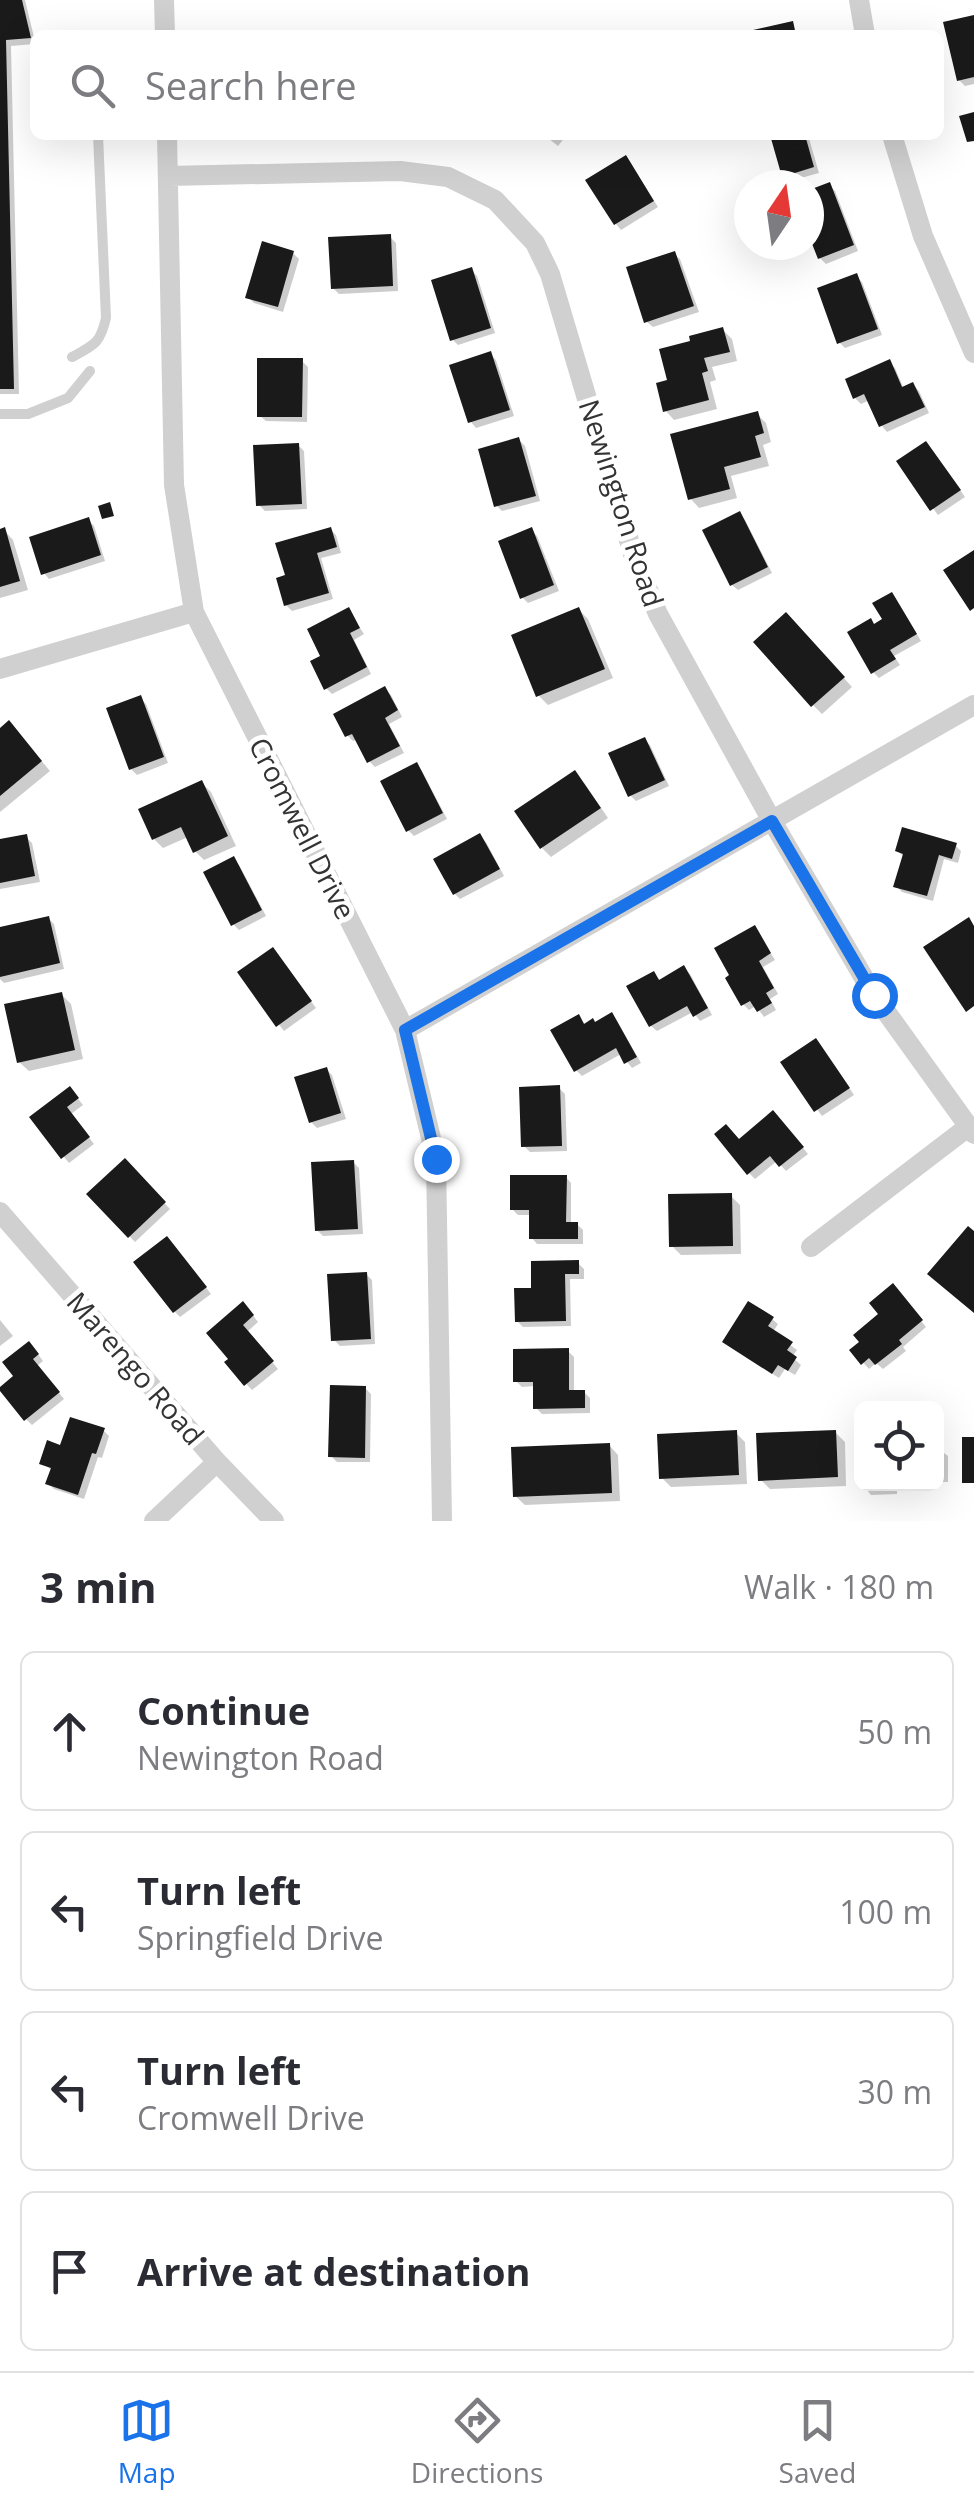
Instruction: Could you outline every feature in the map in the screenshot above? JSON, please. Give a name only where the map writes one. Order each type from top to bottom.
[{"type":"street","points":[[164,0],[165,30]]},
{"type":"street","points":[[859,0],[864,30]]},
{"type":"street","name":"Cromwell Drive","points":[[168,140],[174,484],[194,612],[405,1030],[436,1159],[442,1521]]},
{"type":"street","points":[[894,140],[924,236],[974,353]]},
{"type":"street","name":"Newington Road","points":[[168,176],[400,171],[448,177],[495,200],[535,243],[550,274],[633,554],[658,614],[874,995],[971,1131]]},
{"type":"street","points":[[0,669],[194,612]]},
{"type":"street","points":[[405,1030],[974,704]]},
{"type":"street","points":[[811,1247],[971,1131]]},
{"type":"street","name":"Marengo Road","points":[[0,1212],[274,1521]]},
{"type":"street","points":[[154,1521],[218,1462]]},
{"type":"lane","points":[[72,357],[96,345],[106,318],[98,140]]},
{"type":"lane","points":[[0,414],[28,414],[68,398],[90,371]]},
{"type":"building","points":[[0,0],[22,0],[30,38],[6,40],[14,389],[0,389]]},
{"type":"building","points":[[974,15],[974,77],[957,81],[943,22]]},
{"type":"building","points":[[793,21],[795,30],[753,30]]},
{"type":"building","points":[[974,112],[974,141],[967,142],[959,116]]},
{"type":"building","points":[[771,140],[806,140],[814,167],[780,170]]},
{"type":"building","points":[[626,155],[654,201],[614,225],[585,180]]},
{"type":"building","points":[[830,182],[854,245],[824,257],[824,184]]},
{"type":"building","points":[[391,234],[393,286],[331,289],[328,237]]},
{"type":"building","points":[[262,241],[294,251],[278,307],[245,298]]},
{"type":"building","points":[[675,251],[694,306],[644,323],[626,267]]},
{"type":"building","points":[[472,267],[491,328],[450,341],[431,280]]},
{"type":"building","points":[[857,273],[878,329],[837,344],[817,288]]},
{"type":"building","points":[[723,327],[730,352],[704,358],[708,371],[702,373],[709,400],[663,412],[656,383],[667,380],[659,349]]},
{"type":"building","points":[[491,351],[510,410],[468,423],[449,365]]},
{"type":"building","points":[[257,358],[303,358],[302,417],[257,417]]},
{"type":"building","points":[[890,359],[902,387],[913,382],[925,407],[879,427],[864,394],[853,399],[845,379]]},
{"type":"building","points":[[758,411],[764,433],[755,436],[761,457],[724,467],[730,489],[688,500],[670,434]]},
{"type":"building","points":[[519,437],[536,496],[494,507],[478,449]]},
{"type":"building","points":[[926,441],[961,490],[930,511],[896,461]]},
{"type":"building","points":[[299,443],[302,504],[256,506],[253,445]]},
{"type":"building","points":[[110,502],[114,516],[102,519],[98,506]]},
{"type":"building","points":[[740,511],[768,567],[730,586],[702,530]]},
{"type":"building","points":[[89,517],[101,555],[41,575],[29,537]]},
{"type":"building","points":[[5,527],[20,581],[0,587],[0,529]]},
{"type":"building","points":[[331,527],[337,547],[317,553],[329,593],[284,606],[276,578],[285,575],[275,543]]},
{"type":"building","points":[[532,527],[554,585],[520,599],[498,541]]},
{"type":"building","points":[[974,550],[974,608],[970,611],[943,570]]},
{"type":"building","points":[[892,592],[917,634],[890,650],[896,659],[871,674],[847,632],[871,618],[874,624],[882,619],[872,603]]},
{"type":"building","points":[[349,607],[360,628],[350,633],[367,667],[324,690],[310,661],[320,656],[307,629]]},
{"type":"building","points":[[579,607],[605,669],[536,697],[511,635]]},
{"type":"building","points":[[786,612],[845,677],[811,707],[753,642]]},
{"type":"building","points":[[385,686],[398,710],[385,718],[400,746],[367,763],[352,734],[345,737],[333,714]]},
{"type":"building","points":[[141,695],[164,757],[129,770],[106,708]]},
{"type":"building","points":[[9,720],[42,761],[0,796],[0,728]]},
{"type":"building","points":[[645,737],[665,780],[628,797],[608,753]]},
{"type":"building","points":[[417,762],[443,813],[406,832],[380,781]]},
{"type":"building","points":[[575,770],[601,808],[540,849],[514,811]]},
{"type":"building","points":[[202,780],[228,836],[193,853],[181,827],[152,840],[138,809]]},
{"type":"building","points":[[902,827],[957,843],[952,859],[939,855],[927,896],[893,887],[903,854],[895,851]]},
{"type":"building","points":[[480,833],[500,869],[453,895],[433,859]]},
{"type":"building","points":[[27,834],[35,876],[0,883],[0,839]]},
{"type":"building","points":[[234,856],[262,910],[231,926],[203,872]]},
{"type":"building","points":[[49,916],[60,963],[0,977],[0,927]]},
{"type":"building","points":[[969,917],[974,926],[974,1006],[966,1012],[923,947]]},
{"type":"building","points":[[755,925],[771,953],[759,961],[774,988],[766,993],[772,1003],[757,1012],[750,1001],[741,1006],[714,948]]},
{"type":"building","points":[[273,947],[312,1001],[276,1027],[237,972]]},
{"type":"building","points":[[684,965],[708,1008],[693,1017],[687,1006],[649,1027],[626,986],[654,971],[659,980]]},
{"type":"building","points":[[62,992],[75,1050],[17,1063],[4,1004]]},
{"type":"building","points":[[612,1012],[637,1057],[624,1064],[616,1048],[574,1072],[550,1030],[579,1014],[584,1024]]},
{"type":"building","points":[[816,1038],[850,1088],[814,1112],[780,1062]]},
{"type":"building","points":[[327,1067],[341,1113],[309,1123],[294,1077]]},
{"type":"building","points":[[560,1085],[562,1146],[521,1147],[519,1087]]},
{"type":"building","points":[[70,1086],[79,1098],[67,1107],[90,1137],[61,1159],[29,1117]]},
{"type":"building","points":[[773,1110],[804,1147],[779,1167],[770,1156],[747,1175],[714,1134],[726,1124],[739,1139]]},
{"type":"building","points":[[125,1158],[166,1202],[128,1238],[86,1194]]},
{"type":"building","points":[[354,1160],[358,1229],[315,1231],[311,1162]]},
{"type":"building","points":[[510,1175],[567,1175],[566,1222],[578,1222],[578,1239],[529,1239],[529,1210],[510,1210]]},
{"type":"building","points":[[732,1193],[733,1246],[669,1247],[668,1194]]},
{"type":"building","points":[[968,1226],[974,1231],[974,1313],[927,1274]]},
{"type":"building","points":[[167,1236],[207,1287],[173,1313],[133,1262]]},
{"type":"building","points":[[579,1260],[579,1274],[565,1274],[566,1321],[515,1322],[514,1288],[531,1288],[531,1261]]},
{"type":"building","points":[[367,1272],[371,1339],[331,1341],[327,1274]]},
{"type":"building","points":[[893,1283],[923,1320],[899,1340],[902,1344],[875,1365],[869,1358],[861,1365],[849,1350],[859,1342],[853,1335],[878,1314],[869,1303]]},
{"type":"building","points":[[243,1301],[254,1315],[243,1325],[274,1361],[244,1386],[206,1333]]},
{"type":"building","points":[[748,1301],[774,1317],[768,1326],[793,1342],[787,1350],[797,1357],[788,1371],[778,1365],[772,1374],[722,1342]]},
{"type":"building","points":[[29,1341],[39,1354],[33,1359],[60,1392],[24,1421],[0,1387],[13,1376],[2,1362]]},
{"type":"building","points":[[569,1348],[569,1390],[585,1390],[585,1408],[533,1409],[533,1382],[513,1382],[513,1349]]},
{"type":"building","points":[[330,1385],[366,1386],[365,1458],[328,1457]]},
{"type":"building","points":[[70,1417],[105,1428],[78,1495],[45,1484],[51,1468],[39,1464],[47,1440],[60,1445]]},
{"type":"building","points":[[737,1430],[739,1475],[659,1479],[657,1434]]},
{"type":"building","points":[[836,1430],[838,1477],[758,1481],[756,1433]]},
{"type":"building","points":[[962,1437],[974,1437],[974,1483],[962,1483]]},
{"type":"building","points":[[610,1443],[612,1493],[513,1497],[511,1447]]},
{"type":"route","points":[[436,1159],[405,1030],[772,821],[874,995]]}]
